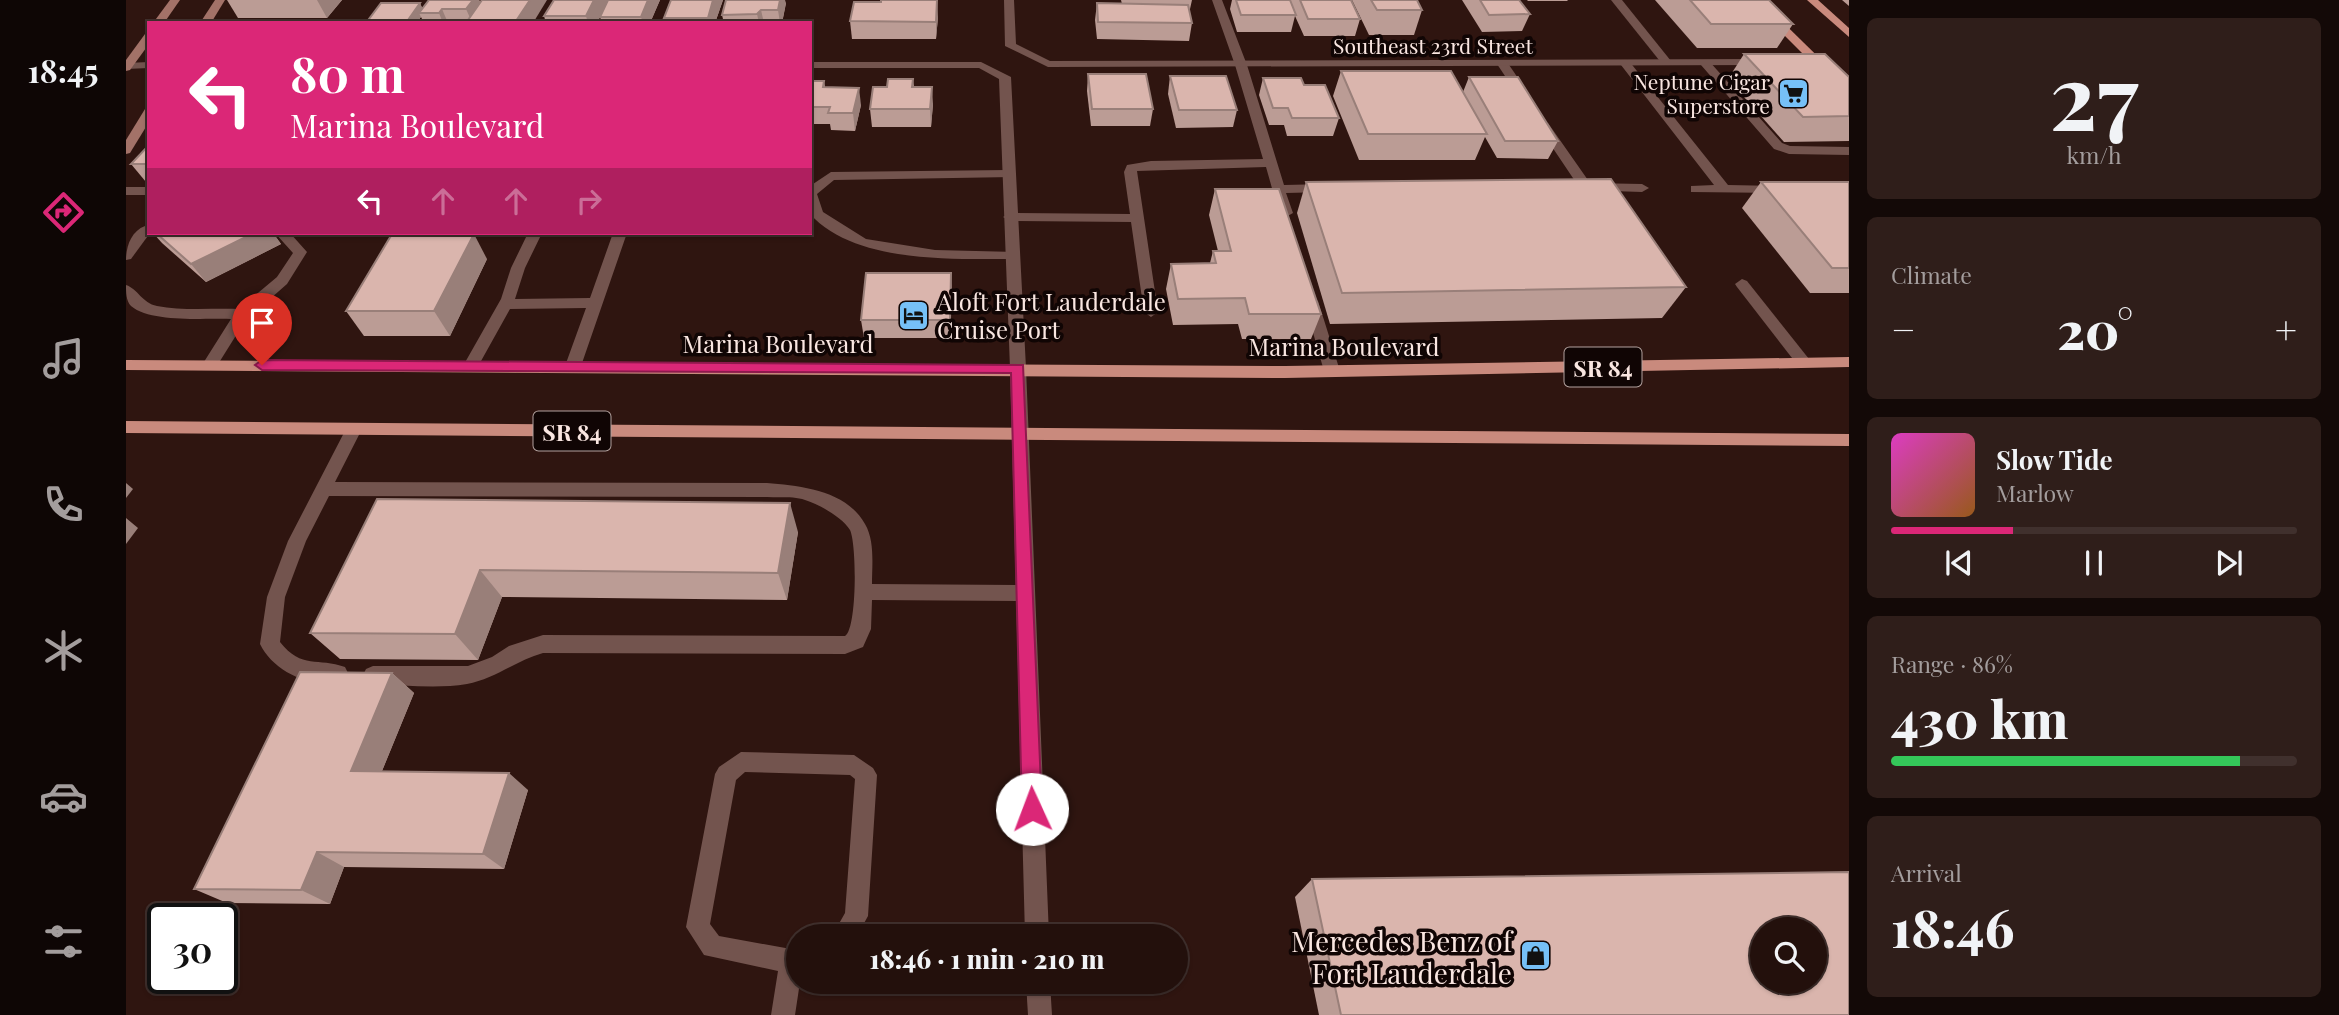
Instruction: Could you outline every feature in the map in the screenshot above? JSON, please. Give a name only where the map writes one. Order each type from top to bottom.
[{"type":"main road","points":[[159,21],[174,0]]},
{"type":"main road","points":[[206,21],[220,0]]},
{"type":"main road","points":[[1754,0],[1849,94]]},
{"type":"main road","points":[[1812,0],[1849,34]]},
{"type":"main road","points":[[126,67],[147,39]]},
{"type":"main road","points":[[126,150],[147,115]]},
{"type":"main road","name":"Marina Boulevard","points":[[126,365],[1332,371],[1849,362]]},
{"type":"main road","name":"SR 84","points":[[126,427],[1849,440]]},
{"type":"street","name":"Southeast 23rd Street","points":[[1009,0],[1011,46],[1048,64],[1779,62]]},
{"type":"street","points":[[1217,0],[1241,65],[1290,228]]},
{"type":"street","points":[[1616,0],[1667,63]]},
{"type":"street","points":[[1805,62],[1818,62]]},
{"type":"street","points":[[1625,63],[1724,189]]},
{"type":"street","points":[[1705,63],[1778,146],[1789,150],[1849,150]]},
{"type":"street","points":[[1503,64],[1579,187],[1642,188]]},
{"type":"street","points":[[126,67],[147,65]]},
{"type":"street","points":[[812,65],[981,65],[1005,77],[1018,368],[1018,435],[1037,924]]},
{"type":"street","points":[[1151,312],[1130,172],[1132,168],[1150,165],[1270,163]]},
{"type":"street","points":[[812,191],[831,176],[1008,174]]},
{"type":"street","points":[[1279,189],[1335,188]]},
{"type":"street","points":[[1696,189],[1793,190]]},
{"type":"street","points":[[126,191],[147,191]]},
{"type":"street","points":[[812,199],[817,214],[862,243],[935,254],[1012,255]]},
{"type":"street","points":[[1010,217],[1137,218]]},
{"type":"street","points":[[126,231],[147,229]]},
{"type":"street","points":[[126,256],[147,229]]},
{"type":"street","points":[[210,365],[242,314],[263,300],[290,274],[300,252],[284,235]]},
{"type":"street","points":[[471,366],[505,304],[534,235]]},
{"type":"street","points":[[573,366],[619,235]]},
{"type":"street","points":[[1742,284],[1804,363]]},
{"type":"street","points":[[126,290],[136,303],[154,311],[242,314]]},
{"type":"street","points":[[1309,293],[1332,371]]},
{"type":"street","points":[[505,304],[597,303]]},
{"type":"street","points":[[324,489],[767,490],[808,493],[842,511],[858,527],[863,551],[861,629],[856,641],[845,645],[543,644],[516,652],[499,663],[468,675],[428,677],[311,672],[282,662],[270,644],[276,597],[297,541],[354,429]]},
{"type":"street","points":[[863,592],[1024,593]]},
{"type":"street","points":[[786,958],[712,947],[698,927],[726,774],[741,762],[854,765],[866,775],[856,916],[851,924]]},
{"type":"street","points":[[783,1015],[787,994]]},
{"type":"street","points":[[1039,994],[1040,1015]]},
{"type":"building","points":[[429,0],[473,0],[466,9],[419,13]]},
{"type":"building","points":[[482,0],[530,0],[516,21],[468,20]]},
{"type":"building","points":[[554,0],[594,0],[586,16],[544,16]]},
{"type":"building","points":[[608,0],[648,0],[641,17],[600,17]]},
{"type":"building","points":[[671,0],[713,0],[708,18],[664,18]]},
{"type":"building","points":[[726,0],[780,0],[778,10],[761,10],[757,14],[722,15]]},
{"type":"building","points":[[937,0],[936,22],[850,21],[854,2]]},
{"type":"building","points":[[1236,0],[1290,0],[1296,15],[1241,15]]},
{"type":"building","points":[[1300,0],[1351,0],[1360,19],[1308,19]]},
{"type":"building","points":[[1371,0],[1417,0],[1422,10],[1377,10]]},
{"type":"building","points":[[1480,0],[1519,0],[1530,14],[1489,15]]},
{"type":"building","points":[[1690,0],[1769,0],[1793,24],[1711,24]]},
{"type":"building","points":[[381,3],[420,3],[408,20],[368,21]]},
{"type":"building","points":[[1097,3],[1188,5],[1192,23],[1098,22]]},
{"type":"building","points":[[1744,54],[1825,54],[1849,77],[1849,116],[1803,117]]},
{"type":"building","points":[[1341,71],[1451,71],[1487,134],[1368,134]]},
{"type":"building","points":[[1088,74],[1146,74],[1153,109],[1092,109]]},
{"type":"building","points":[[1170,76],[1226,76],[1237,110],[1179,110]]},
{"type":"building","points":[[1469,77],[1518,77],[1558,141],[1505,141]]},
{"type":"building","points":[[1263,78],[1301,78],[1304,85],[1325,85],[1339,118],[1292,118],[1288,108],[1273,108]]},
{"type":"building","points":[[888,79],[913,79],[912,87],[932,87],[930,109],[870,109],[873,87],[887,87]]},
{"type":"building","points":[[812,81],[824,81],[823,87],[859,88],[853,113],[828,113],[830,107],[812,107]]},
{"type":"building","points":[[147,147],[147,164],[131,164]]},
{"type":"building","points":[[1611,179],[1686,287],[1342,293],[1306,182]]},
{"type":"building","points":[[1761,182],[1849,182],[1849,268],[1832,268]]},
{"type":"building","points":[[1215,189],[1279,189],[1321,314],[1249,314],[1245,298],[1178,299],[1171,264],[1216,263],[1213,251],[1231,251]]},
{"type":"building","points":[[158,235],[250,235],[191,264]]},
{"type":"building","points":[[391,235],[473,235],[434,311],[346,311]]},
{"type":"building","points":[[866,273],[951,273],[950,320],[861,320]]},
{"type":"building","points":[[377,499],[790,503],[778,573],[480,570],[455,634],[310,633]]},
{"type":"building","points":[[300,672],[392,673],[351,771],[509,773],[483,854],[317,852],[301,890],[194,889]]},
{"type":"building","name":"Mercedes Benz of Fort Lauderdale","points":[[1849,872],[1849,1015],[1341,1015],[1312,879]]},
{"type":"place","name":"Neptune Cigar Superstore","points":[[1793,93]]},
{"type":"place","name":"Aloft Fort Lauderdale Cruise Port","points":[[914,315]]},
{"type":"place","name":"Mercedes Benz of Fort Lauderdale","points":[[1535,956]]},
{"type":"route","points":[[262,365],[1018,368],[1018,435],[1032,809]]}]
